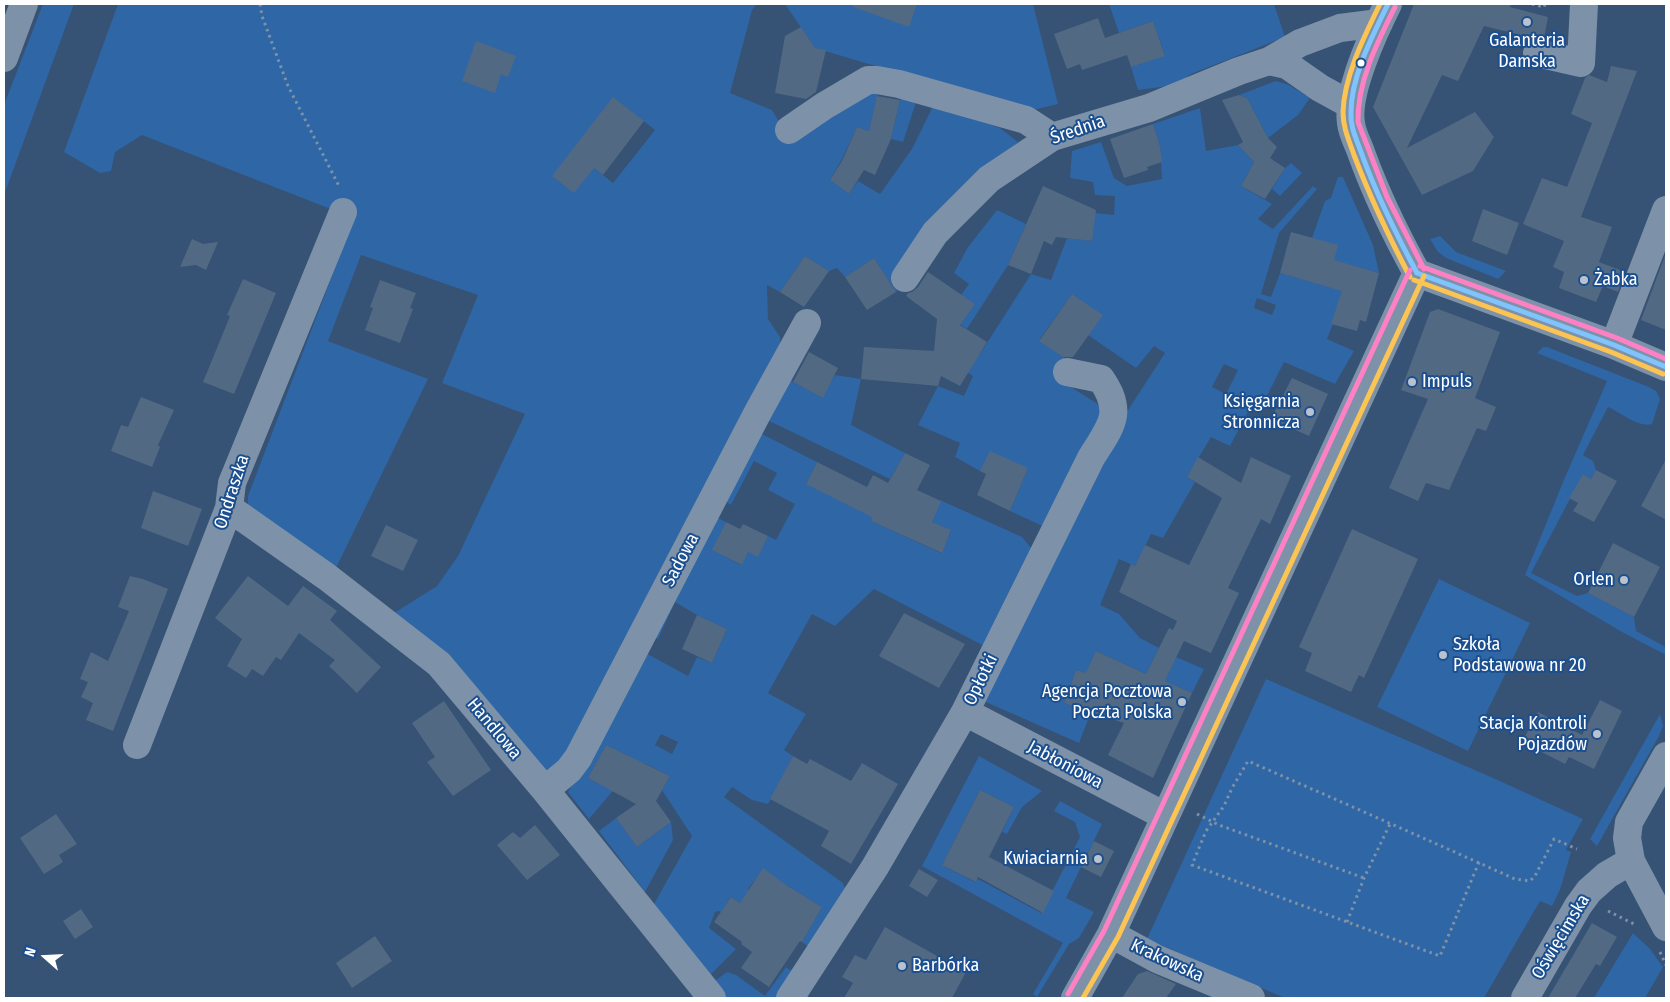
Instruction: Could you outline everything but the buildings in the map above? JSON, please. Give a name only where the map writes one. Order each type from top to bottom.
[{"type":"street","points":[[4,58],[24,4]]},
{"type":"street","points":[[1536,53],[1581,63],[1584,4]]},
{"type":"street","points":[[1383,13],[1362,63],[1351,105],[1351,123],[1370,178],[1396,236],[1417,273],[1614,345],[1666,367]]},
{"type":"street","name":"Średnia","points":[[905,278],[935,233],[990,179],[1052,137],[1149,108],[1269,61],[1300,43],[1383,13]]},
{"type":"street","points":[[1269,61],[1287,65],[1320,88],[1351,105]]},
{"type":"street","points":[[788,130],[868,80],[877,80],[908,86],[1026,120],[1052,137]]},
{"type":"street","points":[[1614,345],[1666,210]]},
{"type":"street","name":"Ondraszka","points":[[137,745],[229,508],[232,483],[343,212]]},
{"type":"street","points":[[1075,998],[1111,934],[1417,273]]},
{"type":"street","name":"Sadowa","points":[[545,790],[569,770],[578,758],[758,412],[807,322]]},
{"type":"street","name":"Opłotki","points":[[790,998],[875,867],[966,712],[1091,458],[1109,429],[1114,416],[1113,400],[1101,379],[1067,372]]},
{"type":"street","name":"Handlowa","points":[[229,508],[327,577],[439,664],[545,790],[712,998]]},
{"type":"street","name":"Jabłoniowa","points":[[966,712],[1165,816]]},
{"type":"street","points":[[1662,937],[1631,861],[1627,828],[1666,756]]},
{"type":"street","name":"Oświęcimska","points":[[1524,998],[1578,906],[1589,891],[1606,874],[1631,861]]},
{"type":"street","name":"Krakowska","points":[[1111,934],[1156,959],[1251,998]]},
{"type":"path","points":[[260,4],[262,16],[288,86],[340,189],[343,212]]},
{"type":"path","points":[[1532,4],[1544,7],[1546,4]]},
{"type":"path","points":[[1479,862],[1440,956],[1192,865],[1206,830],[1224,806],[1248,760],[1390,824],[1479,862],[1515,878],[1530,881],[1535,876],[1554,839],[1577,849]]},
{"type":"path","points":[[1193,823],[1197,814],[1364,878]]},
{"type":"path","points":[[1347,922],[1364,878],[1390,824]]},
{"type":"path","points":[[1602,908],[1635,925]]},
{"type":"path","points":[[1662,937],[1666,965]]},
{"type":"shaded area","points":[[43,4],[74,4],[4,195],[4,105]]},
{"type":"shaded area","points":[[118,4],[757,4],[752,10],[730,93],[772,110],[791,142],[880,86],[869,131],[857,127],[830,180],[849,194],[858,181],[880,194],[912,149],[934,104],[1000,128],[1018,142],[984,173],[919,244],[896,292],[874,258],[845,277],[837,268],[829,271],[805,256],[780,292],[767,285],[768,319],[780,337],[781,350],[569,754],[551,772],[543,772],[391,615],[437,586],[458,556],[525,414],[442,383],[478,295],[361,255],[328,341],[428,379],[336,568],[248,507],[248,496],[353,221],[333,210],[142,135],[115,152],[111,171],[100,173],[64,152]],"holes":[[[614,98],[655,130],[613,183],[594,168]]]},
{"type":"shaded area","points":[[785,4],[1033,4],[1058,104],[1037,109],[1003,104],[815,48]]},
{"type":"shaded area","points":[[1109,4],[1274,4],[1285,37],[1191,74],[1176,85],[1138,90],[1131,67],[1165,55],[1153,21],[1119,33]]},
{"type":"shaded area","points":[[1276,81],[1289,85],[1310,98],[1298,115],[1268,138],[1247,98],[1239,95]]},
{"type":"shaded area","points":[[902,91],[918,96],[903,142],[891,139]]},
{"type":"shaded area","points":[[1200,108],[1206,151],[1238,145],[1254,162],[1241,186],[1272,204],[1258,219],[1273,229],[1313,186],[1317,189],[1279,233],[1261,294],[1271,297],[1280,273],[1326,286],[1312,238],[1325,201],[1331,198],[1338,177],[1343,177],[1373,245],[1379,273],[1347,264],[1350,280],[1327,339],[1354,351],[1335,384],[1284,362],[1259,412],[1250,408],[1230,446],[1211,437],[1187,477],[1195,482],[1163,538],[1151,534],[1135,566],[1119,559],[1100,605],[1119,614],[1140,638],[1159,648],[1146,674],[1096,651],[1103,679],[1076,670],[1064,703],[1091,712],[1079,743],[986,702],[1112,435],[1165,353],[1154,346],[1136,368],[1088,335],[1102,315],[1072,294],[1039,340],[1070,362],[1058,379],[1101,406],[1103,417],[1049,529],[1010,511],[1028,468],[980,471],[955,457],[960,443],[918,425],[938,386],[964,396],[973,376],[953,364],[980,354],[1031,274],[1051,280],[1067,238],[1091,241],[1094,213],[1114,215],[1115,196],[1095,195],[1093,182],[1070,178],[1072,151],[1101,142],[1114,178],[1127,186],[1162,179],[1160,146],[1153,124]],"holes":[[[1257,298],[1276,305],[1272,315],[1254,308]],[[1224,364],[1238,370],[1226,394],[1212,387]]]},
{"type":"shaded area","points":[[1291,163],[1302,173],[1280,196],[1272,189],[1285,168]]},
{"type":"shaded area","points":[[997,210],[1026,224],[1008,265],[967,329],[960,324],[961,295],[969,284],[954,273],[968,247]]},
{"type":"shaded area","points":[[1440,236],[1456,252],[1506,271],[1498,279],[1446,258],[1438,252],[1430,239]]},
{"type":"shaded area","points":[[1543,347],[1649,387],[1656,391],[1660,399],[1652,424],[1647,425],[1635,422],[1608,407],[1583,455],[1593,461],[1596,470],[1591,479],[1583,474],[1531,573],[1577,596],[1588,593],[1634,617],[1636,631],[1666,647],[1666,655],[1622,632],[1525,575],[1607,381],[1537,353]]},
{"type":"shaded area","points":[[835,375],[861,379],[851,425],[905,453],[890,479],[765,419],[789,380],[822,397]]},
{"type":"shaded area","points":[[758,432],[817,462],[806,484],[881,499],[871,521],[941,553],[951,531],[932,522],[940,500],[1022,537],[1037,555],[990,649],[874,589],[835,626],[812,614],[768,693],[806,714],[784,750],[793,756],[768,804],[752,800],[732,787],[724,797],[843,883],[848,895],[811,949],[802,942],[822,907],[786,885],[758,876],[748,889],[761,900],[751,910],[731,897],[721,912],[715,912],[709,928],[736,949],[708,977],[654,904],[692,836],[662,790],[670,776],[644,763],[634,783],[632,758],[606,745],[588,778],[599,784],[603,779],[617,786],[589,819],[568,792],[642,651],[688,676],[697,657],[712,663],[727,629],[675,602],[658,639],[651,635],[714,516],[726,522],[713,550],[741,565],[748,552],[758,556],[768,536],[776,540],[795,504],[768,490],[777,473],[754,461],[731,505],[723,500]],"holes":[[[661,734],[678,742],[672,754],[655,745]]]},
{"type":"shaded area","points":[[1439,579],[1530,623],[1468,751],[1377,707]]},
{"type":"shaded area","points":[[1176,657],[1204,669],[1192,693],[1165,681]]},
{"type":"shaded area","points":[[1266,679],[1583,819],[1566,850],[1571,852],[1560,890],[1552,906],[1540,901],[1484,998],[1285,998],[1147,939]]},
{"type":"shaded area","points":[[1660,714],[1663,726],[1659,736],[1597,846],[1590,839]]},
{"type":"shaded area","points":[[979,756],[1042,791],[1022,807],[1007,834],[1002,832],[1014,807],[980,790],[942,865],[975,882],[978,879],[1041,913],[1080,837],[1075,822],[1054,811],[1060,801],[1102,824],[1066,898],[1094,912],[1079,938],[1069,944],[1037,997],[1033,994],[1063,943],[922,866]]},
{"type":"shaded area","points":[[616,818],[637,847],[671,822],[673,840],[645,892],[599,831]]},
{"type":"shaded area","points":[[1633,933],[1650,949],[1663,967],[1645,998],[1594,998]]},
{"type":"shaded area","points":[[786,967],[795,973],[777,998],[724,998],[712,983],[727,972],[736,975],[765,996]]},
{"type":"transit line","points":[[1380,4],[1351,70],[1344,98],[1343,118],[1348,139],[1367,186],[1387,232],[1410,277]]},
{"type":"transit line","points":[[1388,4],[1359,70],[1352,98],[1351,123],[1380,198],[1417,273]]},
{"type":"transit line","points":[[1395,7],[1369,63],[1361,92],[1358,122],[1387,197],[1424,269]]},
{"type":"transit line","points":[[1420,266],[1617,338],[1666,359]]},
{"type":"transit line","points":[[1068,994],[1104,931],[1410,270]]},
{"type":"transit line","points":[[1417,273],[1614,345],[1666,367]]},
{"type":"transit line","points":[[1083,998],[1118,937],[1424,276]]},
{"type":"transit line","points":[[1414,280],[1611,352],[1663,374]]},
{"type":"place","name":"Galanteria Damska","points":[[1527,22]]},
{"type":"place","name":"Żabka","points":[[1584,280]]},
{"type":"place","name":"Impuls","points":[[1412,382]]},
{"type":"place","name":"Księgarnia Stronnicza","points":[[1310,412]]},
{"type":"place","name":"Orlen","points":[[1624,580]]},
{"type":"place","name":"Szkoła Podstawowa nr 20","points":[[1443,655]]},
{"type":"place","name":"Agencja Pocztowa Poczta Polska","points":[[1182,702]]},
{"type":"place","name":"Stacja Kontroli Pojazdów","points":[[1597,734]]},
{"type":"place","name":"Kwiaciarnia","points":[[1098,859]]},
{"type":"place","name":"Barbórka","points":[[902,966]]}]
